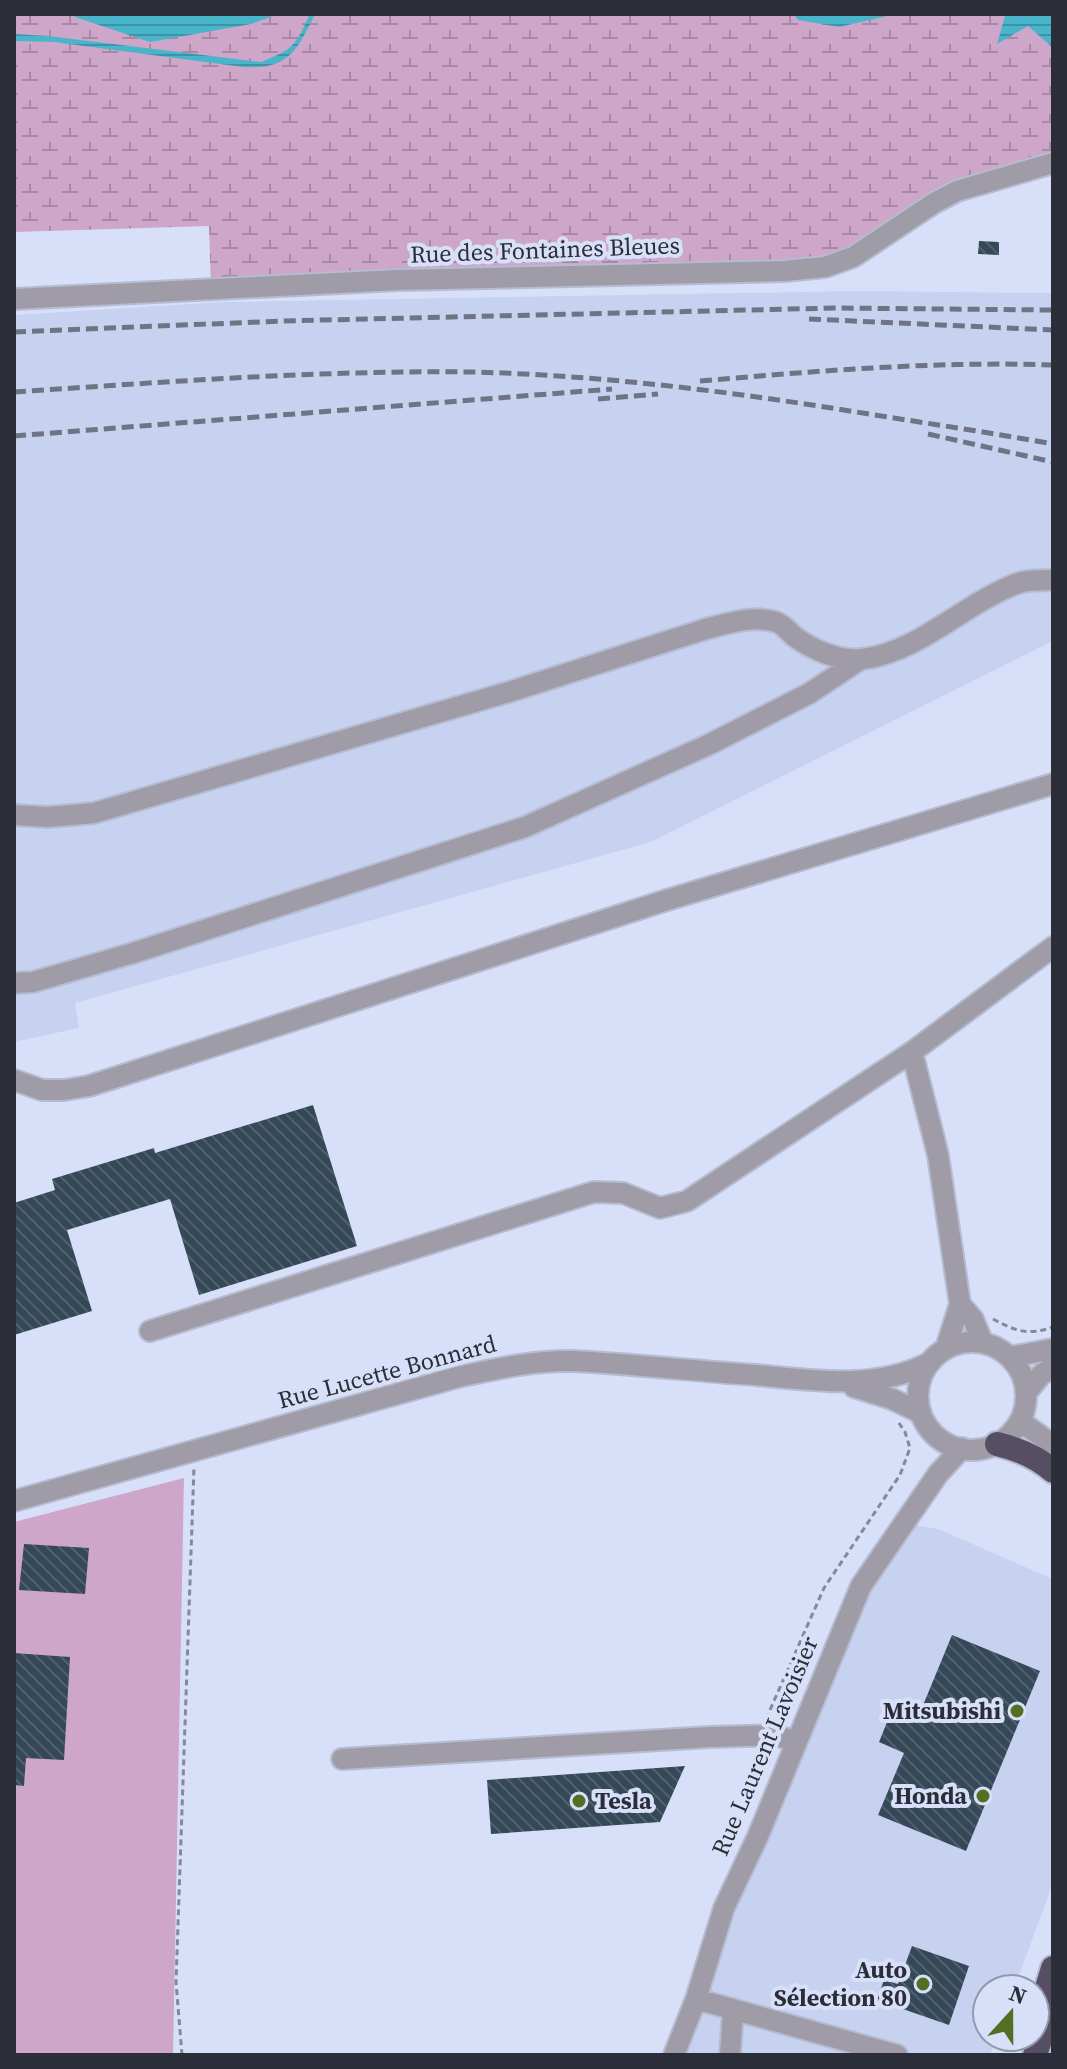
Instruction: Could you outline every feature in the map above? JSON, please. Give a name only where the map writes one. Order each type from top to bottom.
[{"type":"highway","points":[[997,1444],[1031,1455],[1053,1471]]},
{"type":"highway","points":[[1035,2055],[1053,2002]]},
{"type":"street","name":"Rue des Fontaines Bleues","points":[[14,299],[398,280],[784,271],[825,267],[853,257],[957,191],[1053,163]]},
{"type":"street","points":[[14,815],[48,817],[94,813],[737,622],[778,622],[811,647],[837,657],[861,659],[888,653],[923,637],[997,592],[1023,582],[1053,580]]},
{"type":"street","points":[[14,983],[33,982],[133,953],[525,827],[810,693],[861,659]]},
{"type":"street","points":[[14,1080],[42,1090],[89,1086],[667,900],[1053,784]]},
{"type":"street","points":[[150,1331],[594,1192],[623,1193],[660,1208],[687,1201],[912,1052],[1053,947]]},
{"type":"street","points":[[912,1052],[938,1155],[960,1304],[946,1348]]},
{"type":"street","points":[[960,1304],[973,1319],[983,1343]]},
{"type":"street","points":[[970,1341],[983,1343],[998,1348],[1010,1357],[1022,1373],[1026,1403],[1020,1421],[1006,1438],[997,1444],[974,1450],[948,1444],[936,1436],[921,1413],[918,1396],[921,1379],[929,1363],[946,1348],[970,1341]]},
{"type":"street","points":[[1010,1357],[1053,1349]]},
{"type":"street","name":"Rue Lucette Bonnard","points":[[14,1501],[458,1377],[515,1365],[570,1361],[830,1381],[876,1381],[909,1373],[929,1363]]},
{"type":"street","points":[[1026,1393],[1053,1366]]},
{"type":"street","name":"Rue Lucette Bonnard","points":[[830,1381],[892,1399],[921,1413]]},
{"type":"street","points":[[1020,1421],[1053,1445]]},
{"type":"street","points":[[936,1436],[938,1474]]},
{"type":"street","name":"Rue Laurent Lavoisier","points":[[674,2055],[696,1999],[724,1908],[758,1836],[861,1586],[938,1474],[962,1448]]},
{"type":"street","points":[[342,1759],[777,1735],[796,1743]]},
{"type":"street","points":[[696,1999],[897,2055]]},
{"type":"street","points":[[730,2055],[733,2009]]},
{"type":"path","points":[[761,1736],[769,1711],[824,1588],[900,1475],[910,1448],[897,1420],[892,1399]]},
{"type":"path","points":[[182,2055],[176,1982],[195,1451]]},
{"type":"shaded area","points":[[857,291],[1053,293],[1053,641],[651,842],[75,1003],[79,1028],[14,1042],[14,315],[223,302]]},
{"type":"shaded area","points":[[905,1523],[938,1529],[1053,1579],[1053,1883],[1020,1973],[971,1973],[971,2053],[990,2055],[674,2055],[861,1586]]},
{"type":"green space","points":[[14,14],[1053,14],[1053,163],[977,184],[825,267],[211,289],[209,226],[14,232]]},
{"type":"green space","points":[[184,1478],[173,2055],[14,2055],[14,1522]]},
{"type":"water","points":[[73,14],[278,14],[251,24],[150,42]]},
{"type":"water","points":[[310,14],[315,14],[289,56],[271,65],[258,67],[54,42],[14,41],[14,34],[48,36],[261,62],[292,45]]},
{"type":"water","points":[[794,14],[896,14],[839,27],[798,20]]},
{"type":"water","points":[[1000,14],[1053,14],[1053,48],[1028,26],[997,44],[1005,16]]},
{"type":"building","points":[[979,241],[999,242],[999,255],[978,254]]},
{"type":"building","points":[[313,1105],[357,1246],[199,1295],[170,1199],[67,1230],[92,1311],[14,1335],[14,1203],[55,1190],[52,1179],[154,1148],[155,1153]]},
{"type":"building","points":[[24,1544],[89,1548],[85,1594],[19,1590]]},
{"type":"building","points":[[952,1635],[1040,1671],[966,1851],[878,1815],[904,1753],[879,1742],[894,1705],[919,1715]]},
{"type":"building","points":[[14,1653],[70,1657],[64,1760],[26,1758],[24,1786],[14,1785]]},
{"type":"building","name":"Tesla","points":[[685,1766],[660,1822],[491,1834],[487,1780]]},
{"type":"building","points":[[912,1946],[969,1966],[949,2025],[876,2002],[884,1980],[898,1984]]},
{"type":"railway","points":[[14,332],[282,321],[834,308],[1053,310]]},
{"type":"railway","points":[[809,319],[1053,330]]},
{"type":"railway","points":[[700,381],[920,366],[1053,365]]},
{"type":"railway","points":[[14,392],[300,375],[415,372],[518,374],[656,384],[838,409],[1053,444]]},
{"type":"railway","points":[[14,436],[612,389]]},
{"type":"railway","points":[[598,399],[658,394]]},
{"type":"railway","points":[[928,434],[1053,462]]},
{"type":"place","name":"Mitsubishi","points":[[1017,1711]]},
{"type":"place","name":"Honda","points":[[983,1796]]},
{"type":"place","name":"Tesla","points":[[579,1801]]},
{"type":"place","name":"Auto Sélection 80","points":[[923,1984]]}]
